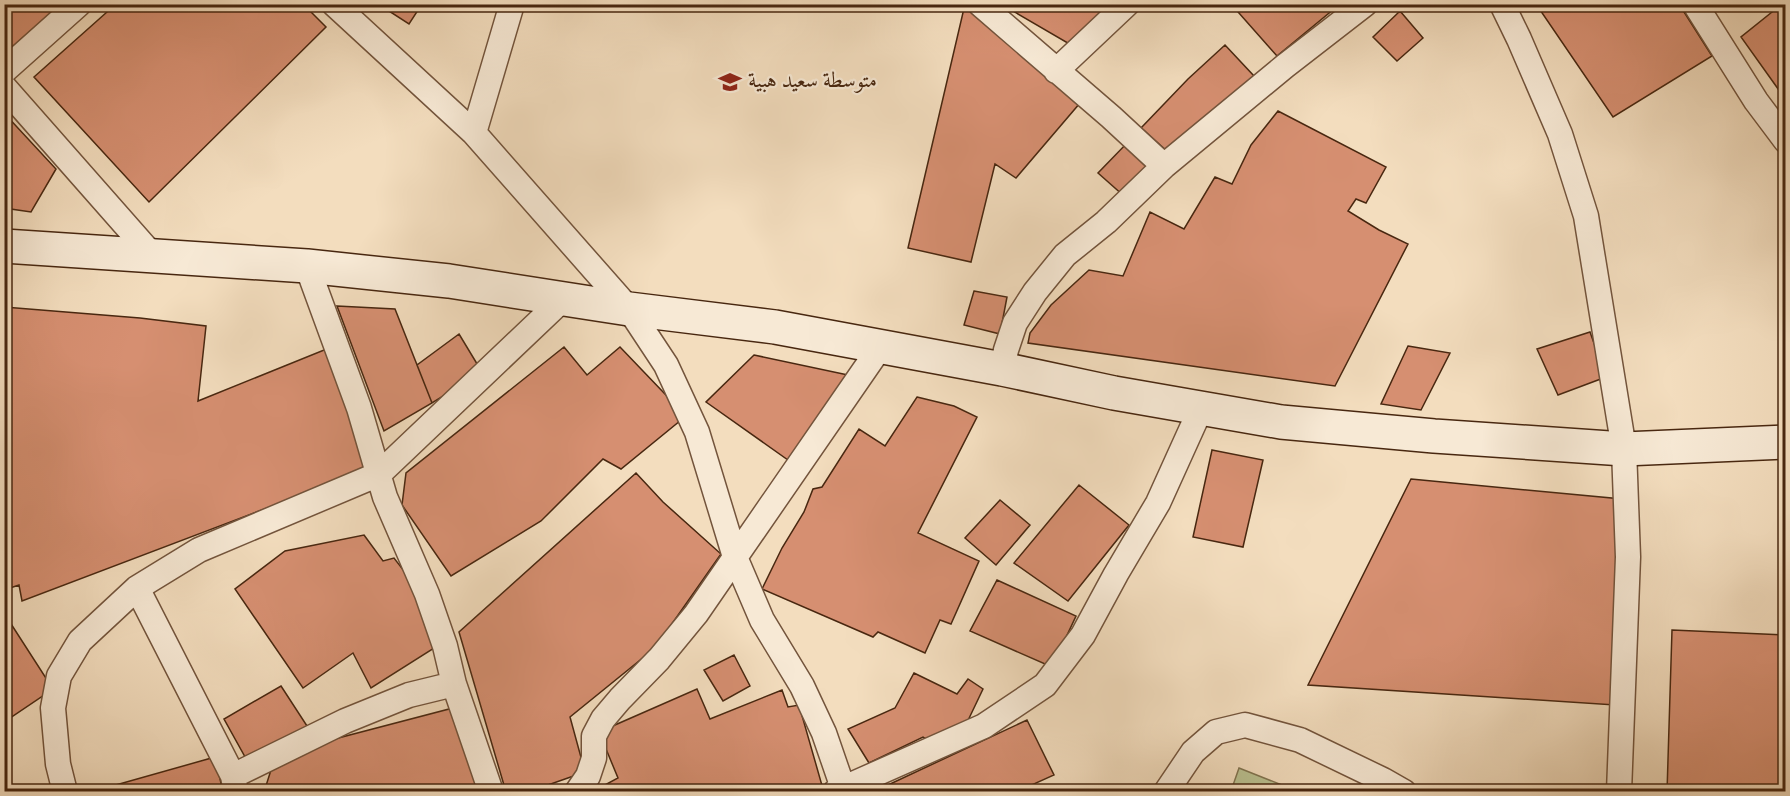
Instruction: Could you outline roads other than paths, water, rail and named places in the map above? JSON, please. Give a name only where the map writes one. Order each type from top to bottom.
[{"type":"street","points":[[4,71],[79,4]]},
{"type":"street","points":[[334,4],[474,134],[629,309],[666,364],[697,432],[735,556],[762,620],[802,686],[824,733],[839,790],[984,726],[1046,685],[1083,635],[1158,503],[1202,408]]},
{"type":"street","points":[[474,134],[512,4]]},
{"type":"street","points":[[980,4],[1164,166]]},
{"type":"street","points":[[1056,71],[1127,4]]},
{"type":"street","points":[[1002,369],[1015,323],[1035,292],[1065,255],[1106,222],[1164,166],[1284,66],[1365,4]]},
{"type":"street","points":[[1502,4],[1560,134],[1586,216],[1624,448],[1628,557],[1620,792]]},
{"type":"street","points":[[1695,4],[1756,101],[1785,140]]},
{"type":"street","points":[[4,87],[152,255]]},
{"type":"street","points":[[4,246],[307,266],[449,281],[629,309],[775,327],[1002,369],[1114,393],[1281,422],[1434,436],[1624,448],[1785,442]]},
{"type":"street","points":[[307,266],[359,408],[389,507],[427,594],[445,646],[454,684],[491,792]]},
{"type":"street","points":[[65,792],[58,764],[53,708],[59,676],[80,641],[137,588],[199,550],[379,474],[562,299]]},
{"type":"street","points":[[577,792],[588,776],[594,758],[594,736],[603,719],[659,659],[696,614],[881,346]]},
{"type":"street","points":[[137,588],[234,784],[366,712],[409,695],[454,684]]},
{"type":"street","points":[[1166,792],[1194,752],[1216,732],[1245,725],[1300,740],[1404,792]]},
{"type":"place","name":"متوسطة سعيد هبية","points":[[730,82]]}]
